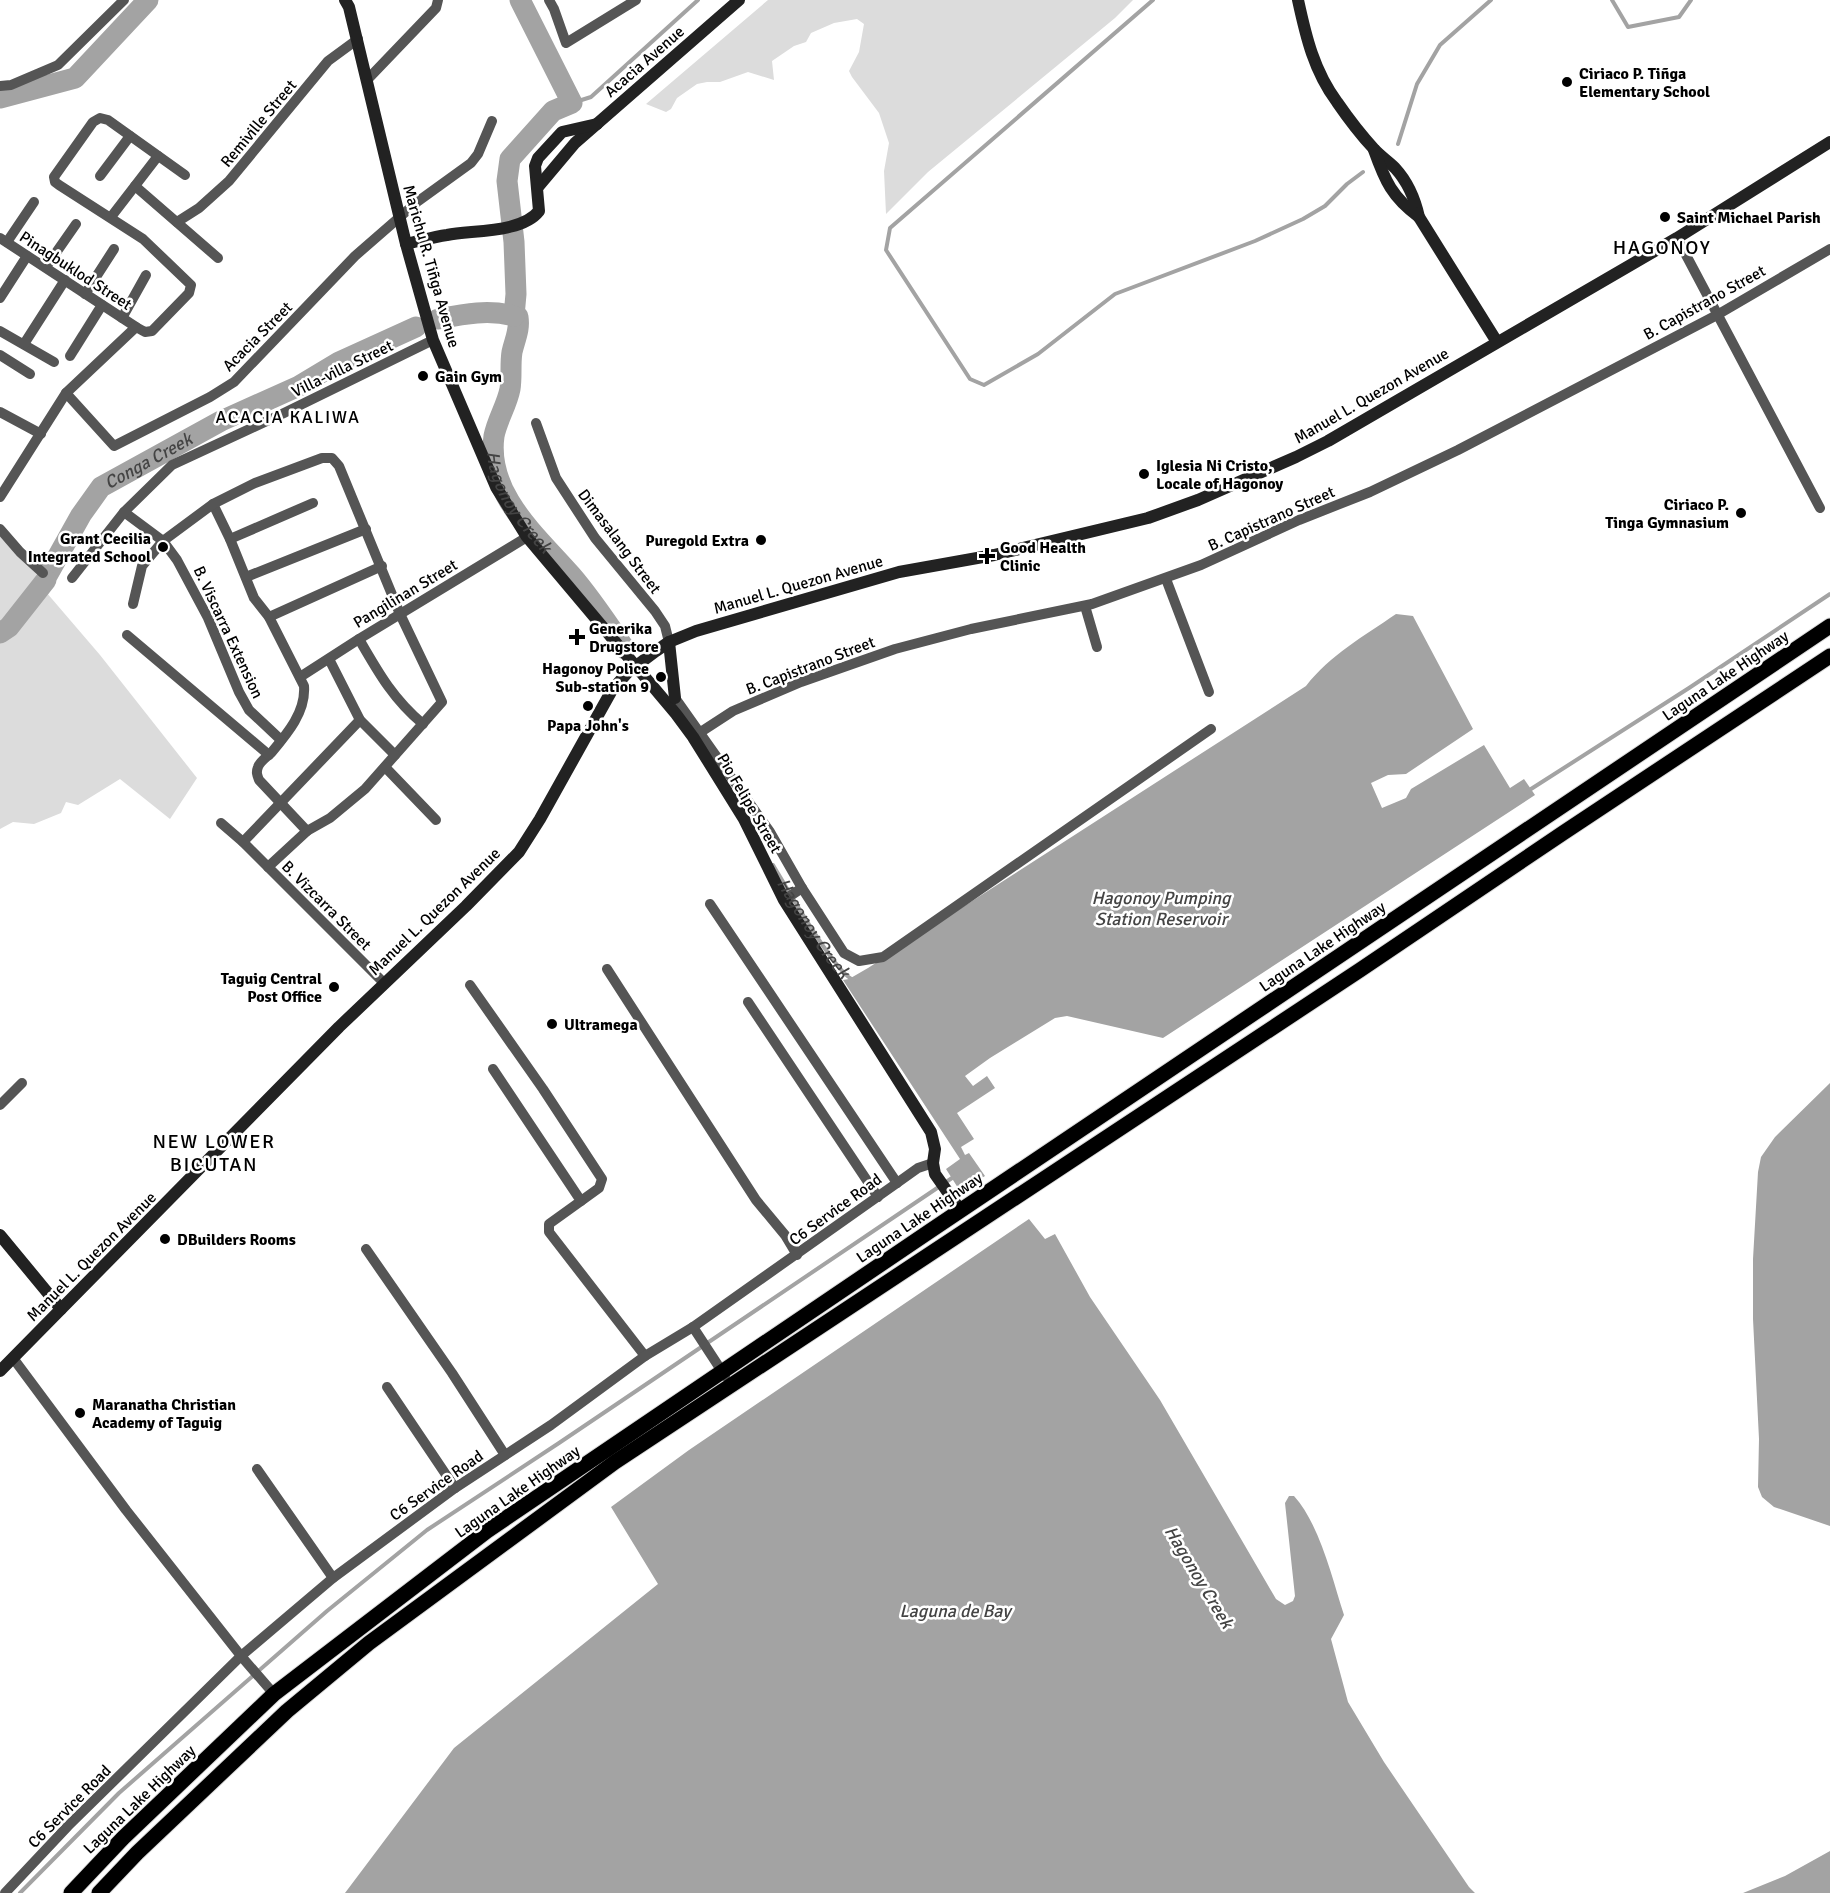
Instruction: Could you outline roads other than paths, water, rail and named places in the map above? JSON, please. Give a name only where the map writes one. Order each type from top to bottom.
[{"type":"main road","name":"Marichu R. Tiñga Avenue","points":[[345,0],[350,7],[406,244],[433,340],[496,487],[527,537],[612,639],[639,663]]},
{"type":"main road","name":"Acacia Avenue","points":[[538,187],[575,143],[739,0]]},
{"type":"main road","points":[[1298,0],[1314,63],[1336,101],[1373,149],[1384,179],[1393,193],[1402,204],[1419,217],[1497,342]]},
{"type":"main road","name":"Acacia Avenue","points":[[406,244],[450,234],[528,222],[539,212],[535,166],[550,144],[562,132],[598,123]]},
{"type":"main road","name":"Manuel L. Quezon Avenue","points":[[0,1371],[384,983],[519,852],[540,819],[609,693],[639,663],[669,642],[696,631],[899,572],[1005,553],[1165,512],[1245,479],[1328,441],[1677,238],[1830,142]]},
{"type":"main road","name":"Laguna Lake Highway","points":[[70,1893],[123,1838],[274,1694],[488,1531],[718,1366],[961,1211],[1830,626]]},
{"type":"main road","points":[[612,639],[621,669],[617,683]]},
{"type":"main road","points":[[669,642],[675,698]]},
{"type":"main road","name":"Laguna Lake Highway","points":[[99,1893],[137,1853],[287,1711],[369,1643],[615,1462],[1370,964],[1830,656]]},
{"type":"main road","name":"Pio Felipe Street","points":[[639,663],[696,735],[786,898],[931,1132],[935,1149],[934,1168]]},
{"type":"main road","points":[[934,1168],[961,1211]]},
{"type":"main road","points":[[0,1235],[62,1309]]},
{"type":"street","points":[[0,86],[11,85],[58,65],[124,0]]},
{"type":"street","points":[[367,80],[436,8],[438,0]]},
{"type":"street","points":[[549,0],[566,43],[636,0]]},
{"type":"street","points":[[609,0],[614,12]]},
{"type":"street","name":"Remiville Street","points":[[177,222],[199,208],[229,181],[328,61],[358,39]]},
{"type":"street","points":[[0,497],[66,393],[135,327],[145,332],[152,331],[189,293],[192,285],[150,244],[59,185],[55,182],[54,177],[97,118],[108,120],[185,176]]},
{"type":"street","points":[[400,218],[417,202],[471,163],[478,154],[492,121]]},
{"type":"street","points":[[100,176],[130,136]]},
{"type":"street","points":[[111,217],[158,156]]},
{"type":"street","points":[[135,186],[218,258]]},
{"type":"street","points":[[3,240],[34,202]]},
{"type":"street","name":"Acacia Street","points":[[66,393],[114,446],[210,397],[234,382],[355,256],[400,218]]},
{"type":"street","points":[[45,267],[76,224]]},
{"type":"street","points":[[1677,238],[1820,508]]},
{"type":"street","name":"Pinagbuklod Street","points":[[3,240],[135,327]]},
{"type":"street","points":[[85,294],[114,249]]},
{"type":"street","name":"B. Capistrano Street","points":[[696,735],[733,711],[895,649],[970,629],[1085,606],[1166,579],[1299,520],[1370,492],[1422,468],[1717,315],[1830,249]]},
{"type":"street","points":[[0,298],[27,256]]},
{"type":"street","points":[[122,318],[146,275]]},
{"type":"street","points":[[24,344],[65,280]]},
{"type":"street","points":[[70,356],[102,305]]},
{"type":"street","points":[[0,331],[54,362]]},
{"type":"street","name":"Villa-villa Street","points":[[72,578],[124,512],[172,465],[433,340]]},
{"type":"street","points":[[0,355],[30,374]]},
{"type":"street","points":[[0,412],[41,434]]},
{"type":"street","name":"Dimasalang Street","points":[[536,423],[556,478],[595,537],[665,626],[669,642]]},
{"type":"street","points":[[133,604],[138,575],[142,566],[163,541],[213,504],[255,483],[322,458],[332,458],[339,466],[400,614]]},
{"type":"street","points":[[230,539],[313,503]]},
{"type":"street","points":[[213,504],[255,598],[269,617],[300,677],[304,696],[302,709],[281,740],[259,764],[256,774],[258,780],[307,831]]},
{"type":"street","name":"B. Viscarra Extension","points":[[124,512],[163,541],[188,578],[249,710],[281,740]]},
{"type":"street","points":[[0,529],[43,573]]},
{"type":"street","points":[[246,577],[366,529]]},
{"type":"street","name":"Pangilinan Street","points":[[300,677],[358,639],[527,537]]},
{"type":"street","points":[[269,617],[382,566]]},
{"type":"street","points":[[1166,579],[1209,692]]},
{"type":"street","points":[[1085,606],[1097,647]]},
{"type":"street","name":"B. Vizcarra Street","points":[[384,983],[268,867],[307,831],[330,818],[365,789],[441,705],[442,702],[400,614]]},
{"type":"street","points":[[127,635],[269,755]]},
{"type":"street","points":[[358,639],[381,678],[403,707],[423,724]]},
{"type":"street","points":[[329,659],[360,720],[395,755]]},
{"type":"street","points":[[675,698],[696,735],[770,832],[801,889],[844,953],[859,961],[883,957],[1211,729]]},
{"type":"street","points":[[243,842],[360,720]]},
{"type":"street","points":[[385,767],[436,820]]},
{"type":"street","points":[[221,823],[268,867]]},
{"type":"street","points":[[786,898],[801,889]]},
{"type":"street","points":[[711,904],[897,1183]]},
{"type":"street","points":[[607,969],[756,1200],[785,1235],[797,1254]]},
{"type":"street","points":[[470,985],[543,1089],[602,1179],[600,1188],[549,1224],[549,1232],[645,1356]]},
{"type":"street","points":[[748,1002],[878,1197]]},
{"type":"street","points":[[493,1069],[581,1201]]},
{"type":"street","points":[[0,1105],[21,1083]]},
{"type":"street","name":"C6 Service Road","points":[[4,1893],[68,1826],[243,1658],[333,1578],[455,1488],[551,1425],[645,1356],[695,1330],[918,1168],[934,1168]]},
{"type":"street","points":[[366,1249],[452,1372],[505,1455]]},
{"type":"street","points":[[695,1330],[732,1386]]},
{"type":"street","points":[[13,1358],[126,1510],[274,1694]]},
{"type":"street","points":[[387,1387],[455,1488]]},
{"type":"street","points":[[257,1469],[333,1578]]},
{"type":"water","name":"Hagonoy Pumping Station Reservoir","points":[[1396,614],[1413,616],[1473,729],[1406,774],[1388,775],[1371,783],[1382,808],[1406,798],[1411,789],[1484,745],[1510,788],[1524,779],[1535,795],[1163,1038],[1067,1016],[1055,1018],[990,1058],[965,1076],[973,1086],[987,1076],[995,1088],[957,1113],[974,1139],[961,1147],[965,1155],[969,1153],[985,1176],[960,1191],[946,1169],[960,1159],[843,980],[868,968],[1306,686],[1337,655]]},
{"type":"water","points":[[1830,1083],[1830,1526],[1774,1507],[1762,1497],[1758,1487],[1759,1439],[1753,1319],[1753,1259],[1758,1172],[1761,1157],[1775,1137]]},
{"type":"water","name":"Laguna de Bay","points":[[1029,1219],[1045,1239],[1055,1234],[1090,1297],[1160,1400],[1276,1599],[1285,1605],[1293,1601],[1295,1596],[1285,1503],[1289,1496],[1294,1496],[1303,1508],[1324,1552],[1344,1615],[1331,1639],[1348,1702],[1384,1762],[1475,1893],[345,1893],[454,1748],[658,1584],[611,1507],[689,1450]]},
{"type":"water","points":[[1830,1851],[1830,1893],[1743,1893],[1785,1876]]},
{"type":"waterway","points":[[0,98],[75,78],[148,0]]},
{"type":"waterway","points":[[514,316],[516,294],[514,242],[507,181],[510,159],[553,111],[572,103],[520,0]]},
{"type":"waterway","points":[[572,103],[591,97],[698,0]]},
{"type":"waterway","points":[[1153,0],[890,228],[886,250],[970,379],[984,385],[1038,354],[1115,294],[1255,241],[1303,219],[1325,206],[1363,172]]},
{"type":"waterway","points":[[1398,144],[1417,84],[1440,45],[1491,0]]},
{"type":"waterway","points":[[1612,0],[1628,27],[1679,17],[1691,0]]},
{"type":"waterway","points":[[438,319],[486,313],[514,316]]},
{"type":"waterway","name":"Hagonoy Creek","points":[[514,316],[518,317],[518,326],[512,352],[510,389],[494,436],[494,457],[498,477],[517,513],[578,584],[625,649]]},
{"type":"waterway","name":"Conga Creek","points":[[48,574],[81,515],[101,487],[221,421],[299,386],[339,362],[416,327]]},
{"type":"waterway","name":"Conga Creek","points":[[0,633],[9,627],[46,580]]},
{"type":"waterway","points":[[1531,789],[1830,594]]},
{"type":"waterway","name":"Hagonoy Creek","points":[[773,865],[824,948],[846,975],[854,980]]},
{"type":"waterway","points":[[20,1893],[119,1793],[327,1611],[427,1530],[955,1176]]},
{"type":"place","name":"Ciriaco P. Tiñga Elementary School","points":[[1567,82]]},
{"type":"place","name":"Saint Michael Parish","points":[[1665,217]]},
{"type":"place","name":"Gain Gym","points":[[423,376]]},
{"type":"place","name":"Iglesia Ni Cristo, Locale of Hagonoy","points":[[1144,474]]},
{"type":"place","name":"Ciriaco P. Tinga Gymnasium","points":[[1741,513]]},
{"type":"place","name":"Puregold Extra","points":[[761,540]]},
{"type":"place","name":"Grant Cecilia Integrated School","points":[[163,547]]},
{"type":"place","name":"Good Health Clinic","points":[[987,556]]},
{"type":"place","name":"Generika Drugstore","points":[[577,637]]},
{"type":"place","name":"Hagonoy Police Sub-station 9","points":[[661,677]]},
{"type":"place","name":"Papa John's","points":[[588,706]]},
{"type":"place","name":"Taguig Central Post Office","points":[[334,987]]},
{"type":"place","name":"Ultramega","points":[[552,1024]]},
{"type":"place","name":"DBuilders Rooms","points":[[165,1239]]},
{"type":"place","name":"Maranatha Christian Academy of Taguig","points":[[80,1413]]},
{"type":"district","name":"HAGONOY","points":[[1662,247]]},
{"type":"district","name":"ACACIA KALIWA","points":[[288,417]]},
{"type":"district","name":"NEW LOWER BICUTAN","points":[[214,1152]]}]
